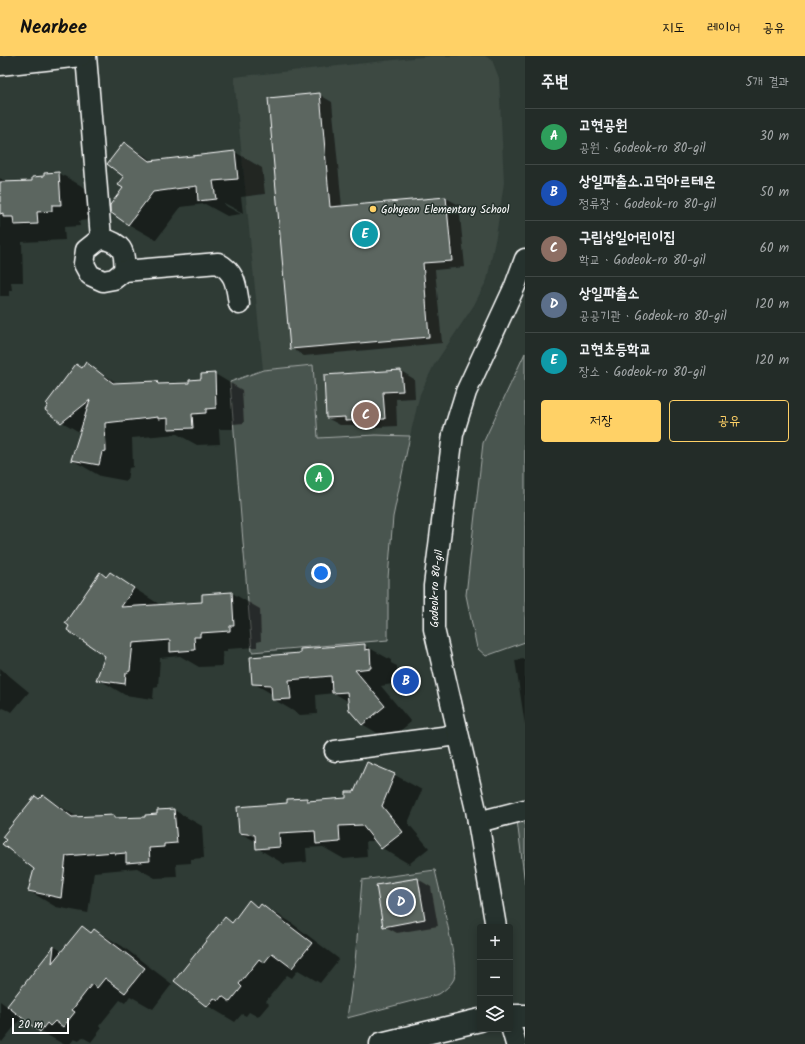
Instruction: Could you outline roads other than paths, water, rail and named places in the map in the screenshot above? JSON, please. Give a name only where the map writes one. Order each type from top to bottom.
[{"type":"main road","points":[[513,1016],[525,1016]]},
{"type":"main road","points":[[381,1044],[477,1021]]},
{"type":"street","points":[[0,65],[82,56]]},
{"type":"street","points":[[86,56],[101,238]]},
{"type":"street","points":[[101,238],[86,250],[84,264],[90,275],[103,281],[114,280],[124,271],[218,263],[227,268],[235,281],[239,304]]},
{"type":"street","points":[[101,238],[113,241],[121,248],[126,257],[124,271]]},
{"type":"street","name":"Godeok-ro 80-gil","points":[[495,924],[478,822],[434,629],[434,586],[453,434],[466,392],[516,286],[525,259]]},
{"type":"street","points":[[335,751],[458,735]]},
{"type":"street","points":[[478,822],[525,810]]},
{"type":"street","points":[[513,1032],[516,1044]]},
{"type":"place","name":"Gohyeon Elementary School","points":[[373,209]]},
{"type":"place","name":"고현초등학교","points":[[365,234]]},
{"type":"place","name":"구립상일어린이집","points":[[366,415]]},
{"type":"place","name":"고현공원","points":[[319,478]]},
{"type":"place","name":"상일파출소.고덕아르테온","points":[[406,681]]},
{"type":"place","name":"상일파출소","points":[[401,902]]}]
